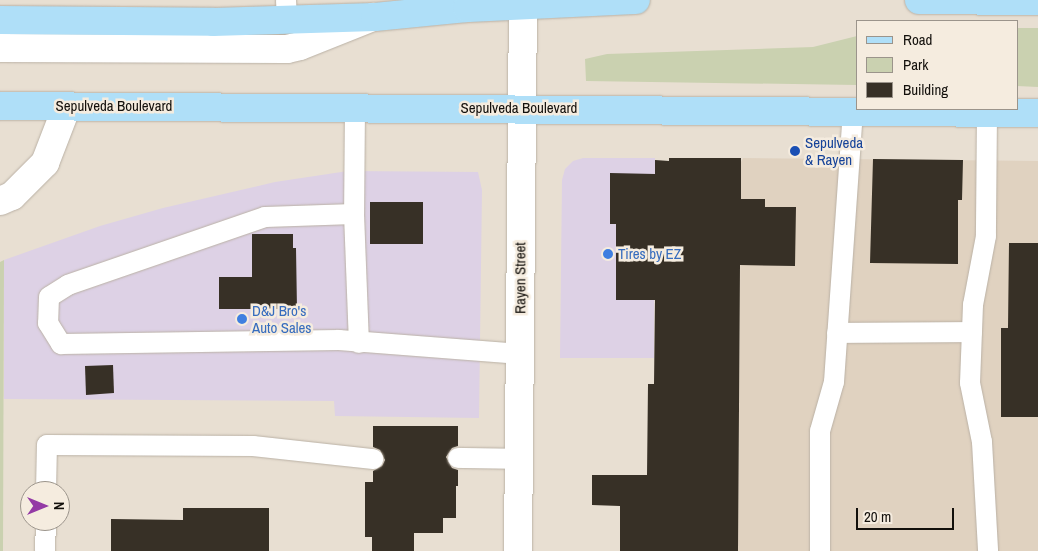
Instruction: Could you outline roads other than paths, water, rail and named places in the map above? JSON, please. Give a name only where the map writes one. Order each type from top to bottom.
[{"type":"main road","points":[[0,20],[213,22],[286,10],[375,17],[466,8],[636,0]]},
{"type":"main road","points":[[919,0],[1034,1]]},
{"type":"main road","name":"Sepulveda Boulevard","points":[[0,106],[522,108],[1038,113]]},
{"type":"street","name":"Rayen Street","points":[[518,551],[523,5]]},
{"type":"street","points":[[0,48],[287,49],[300,46],[375,17]]},
{"type":"street","points":[[0,201],[12,196],[44,163],[67,106]]},
{"type":"lane","points":[[355,107],[354,214],[359,343]]},
{"type":"lane","points":[[820,551],[820,431],[834,382],[853,111]]},
{"type":"lane","points":[[987,112],[986,236],[973,305],[970,383],[982,442],[988,551]]},
{"type":"lane","points":[[354,214],[265,217],[68,285],[49,297],[48,323],[61,344],[339,340],[520,354]]},
{"type":"lane","points":[[837,333],[972,332]]},
{"type":"lane","points":[[46,481],[47,445],[253,446],[373,459]]},
{"type":"lane","points":[[458,458],[519,459]]},
{"type":"lane","points":[[45,551],[46,531]]},
{"type":"place","name":"Sepulveda & Rayen","points":[[795,151]]},
{"type":"place","name":"Tires by EZ","points":[[608,254]]},
{"type":"place","name":"D&J Bro's Auto Sales","points":[[242,319]]}]
